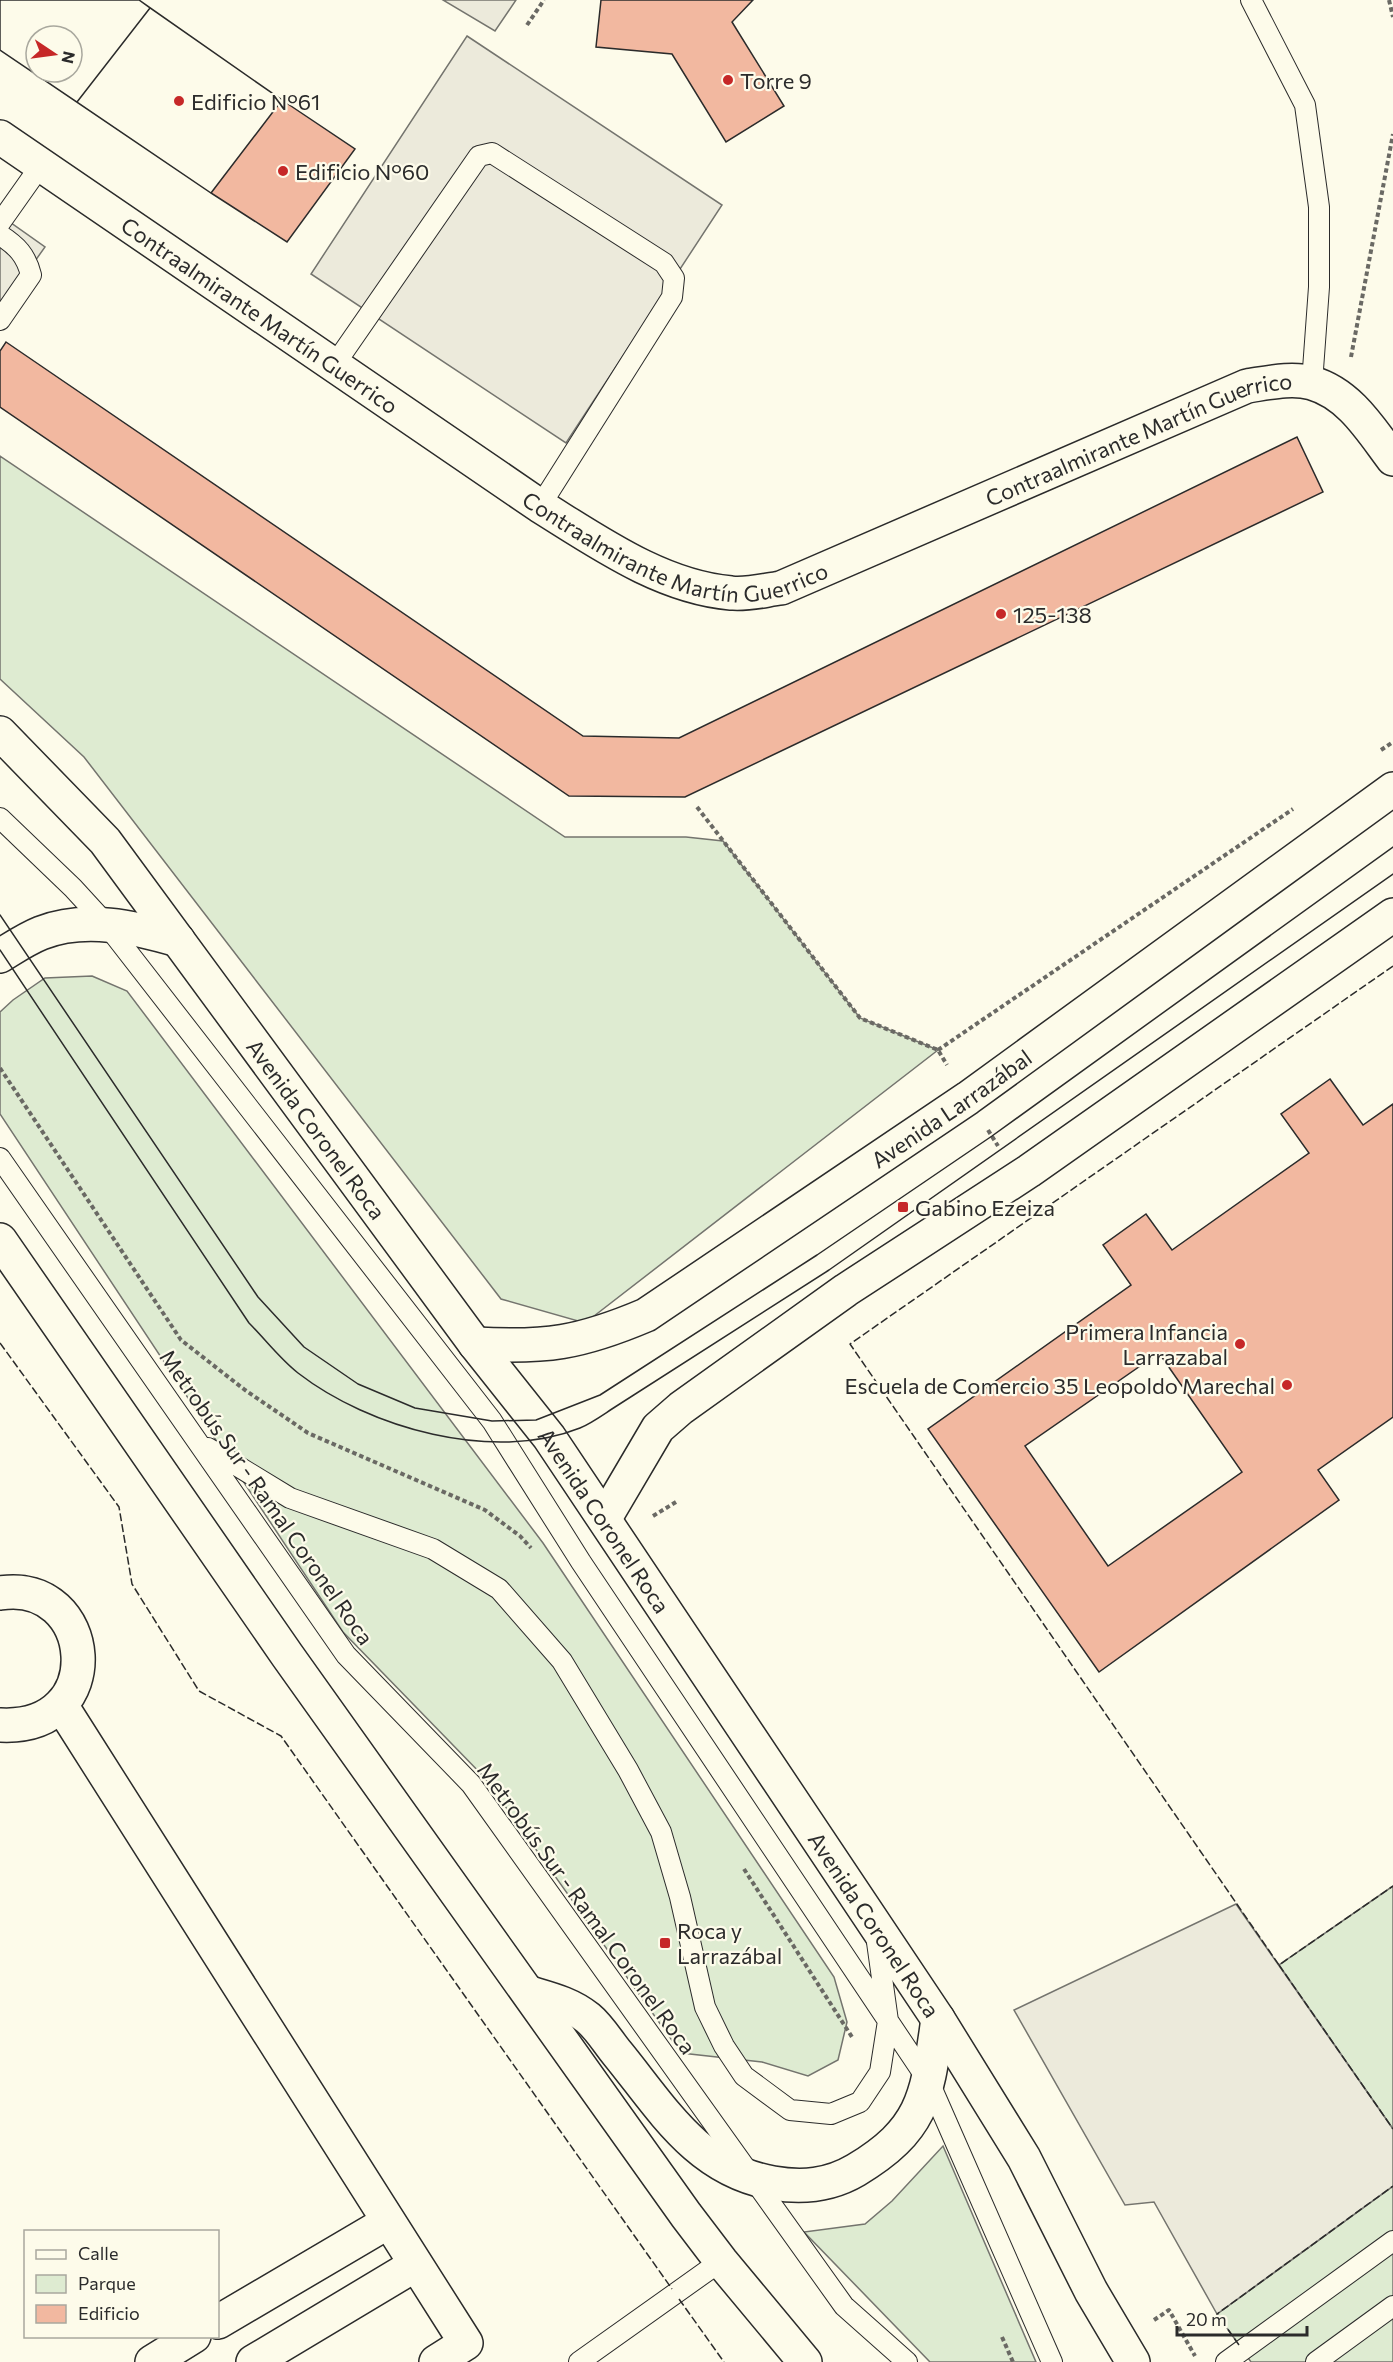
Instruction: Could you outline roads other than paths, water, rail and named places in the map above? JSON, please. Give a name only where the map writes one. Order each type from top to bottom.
[{"type":"main road","name":"Contraalmirante Martín Guerrico","points":[[0,137],[335,364],[540,507],[592,538],[679,584],[732,594],[781,588],[1247,386],[1280,382],[1312,383],[1343,399],[1361,416],[1393,459]]},
{"type":"main road","name":"Avenida Coronel Roca","points":[[0,733],[105,841],[475,1344],[536,1420],[605,1518],[616,1538],[938,2019],[1024,2158],[1091,2291],[1133,2362]]},
{"type":"main road","name":"Avenida Larrazábal","points":[[475,1344],[517,1346],[558,1344],[601,1334],[646,1315],[968,1098],[1393,789]]},
{"type":"main road","points":[[605,1518],[658,1428],[681,1408],[846,1290],[1029,1171],[1393,915]]},
{"type":"main road","points":[[0,956],[42,933],[74,925],[106,924],[142,930],[178,940]]},
{"type":"main road","points":[[0,1240],[280,1646],[721,2261],[805,2362]]},
{"type":"main road","points":[[0,1593],[33,1595],[53,1605],[68,1622],[77,1642],[79,1665],[73,1686],[61,1705],[42,1720],[20,1726],[0,1725]]},
{"type":"main road","points":[[61,1705],[466,2343],[436,2362]]},
{"type":"main road","points":[[530,1994],[562,2003],[588,2019],[693,2146],[722,2166],[752,2179],[813,2187],[849,2174],[880,2155],[911,2126],[928,2082],[938,2019]]},
{"type":"main road","points":[[219,2321],[388,2222]]},
{"type":"main road","points":[[253,2362],[415,2265]]},
{"type":"main road","points":[[152,2362],[192,2338]]},
{"type":"lane","points":[[1251,0],[1305,105],[1319,207],[1319,287],[1312,383]]},
{"type":"lane","points":[[335,364],[479,156],[492,153],[664,263],[674,278],[672,297],[540,507]]},
{"type":"lane","points":[[0,223],[41,165]]},
{"type":"lane","points":[[0,235],[16,246],[26,258],[31,275],[0,321]]},
{"type":"lane","points":[[0,818],[73,888],[106,924],[492,1421],[588,1572],[928,2082],[1052,2362]]},
{"type":"lane","name":"Metrobús Sur - Ramal Coronel Roca","points":[[0,1158],[346,1655],[471,1784],[844,2306],[908,2362]]},
{"type":"lane","points":[[200,1444],[290,1498],[433,1548],[499,1589],[562,1661],[628,1770],[661,1832],[680,1897],[705,2007],[724,2046],[744,2076],[790,2110],[831,2114],[860,2102],[880,2072],[888,2021],[874,1921]]},
{"type":"lane","points":[[1226,2362],[1393,2241]]},
{"type":"lane","points":[[579,2362],[721,2261]]},
{"type":"lane","points":[[1316,2362],[1393,2306]]},
{"type":"tram line","points":[[0,915],[258,1297],[304,1347],[358,1384],[415,1408],[492,1421],[536,1420],[600,1395],[817,1255],[992,1136],[1393,847]]},
{"type":"tram line","points":[[0,950],[249,1323],[285,1362],[327,1393],[395,1424],[433,1434],[471,1440],[509,1442],[546,1438],[589,1424],[829,1270],[1393,874]]},
{"type":"place","name":"Torre 9","points":[[728,80]]},
{"type":"place","name":"Edificio N°61","points":[[179,101]]},
{"type":"place","name":"Edificio N°60","points":[[283,171]]},
{"type":"place","name":"125-138","points":[[1001,614]]},
{"type":"place","name":"Gabino Ezeiza","points":[[903,1207]]},
{"type":"place","name":"Primera Infancia Larrazabal","points":[[1240,1344]]},
{"type":"place","name":"Escuela de Comercio 35 Leopoldo Marechal","points":[[1287,1385]]},
{"type":"place","name":"Roca y Larrazábal","points":[[665,1943]]}]
